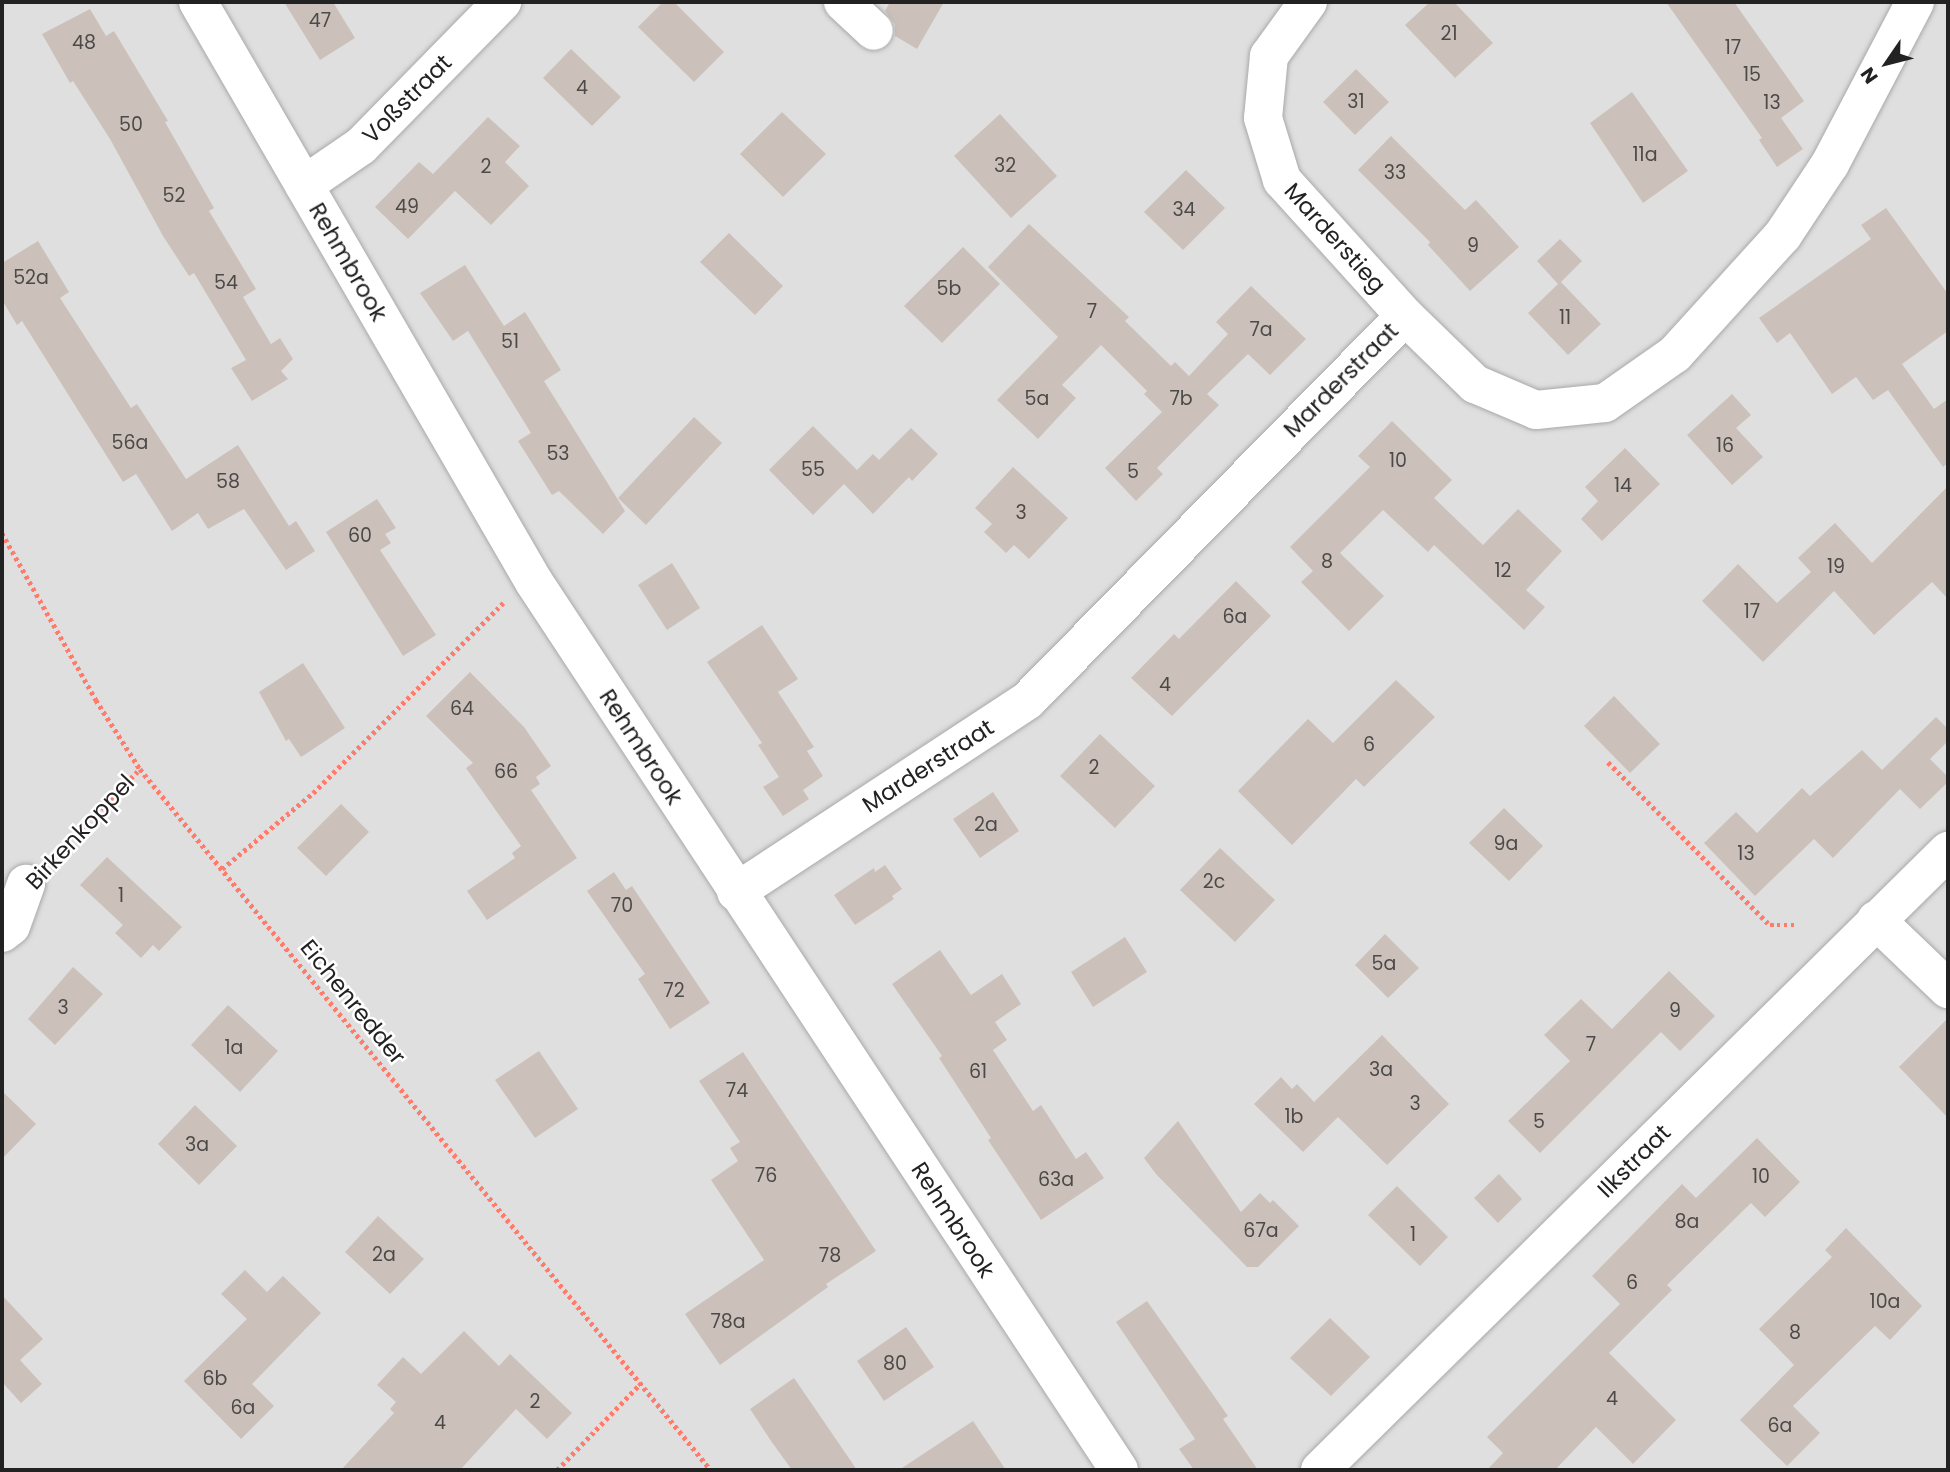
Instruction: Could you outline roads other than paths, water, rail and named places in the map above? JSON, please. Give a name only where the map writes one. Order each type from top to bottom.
[{"type":"street","name":"Rehmbrook","points":[[198,2],[534,582],[1119,1470]]},
{"type":"street","name":"Voßstraat","points":[[304,185],[361,146],[502,2]]},
{"type":"street","points":[[843,2],[874,31]]},
{"type":"street","name":"Marderstieg","points":[[1308,2],[1269,56],[1263,118],[1282,180],[1405,316]]},
{"type":"street","name":"Marderstraat","points":[[736,892],[1028,700],[1405,316],[1475,384],[1536,410],[1605,403],[1675,354],[1783,235],[1830,164],[1915,2]]},
{"type":"street","name":"Ilkstraat","points":[[1320,1470],[1948,851]]},
{"type":"street","name":"Birkenkoppel","points":[[6,929],[26,884]]},
{"type":"street","points":[[1876,920],[1948,989]]}]
